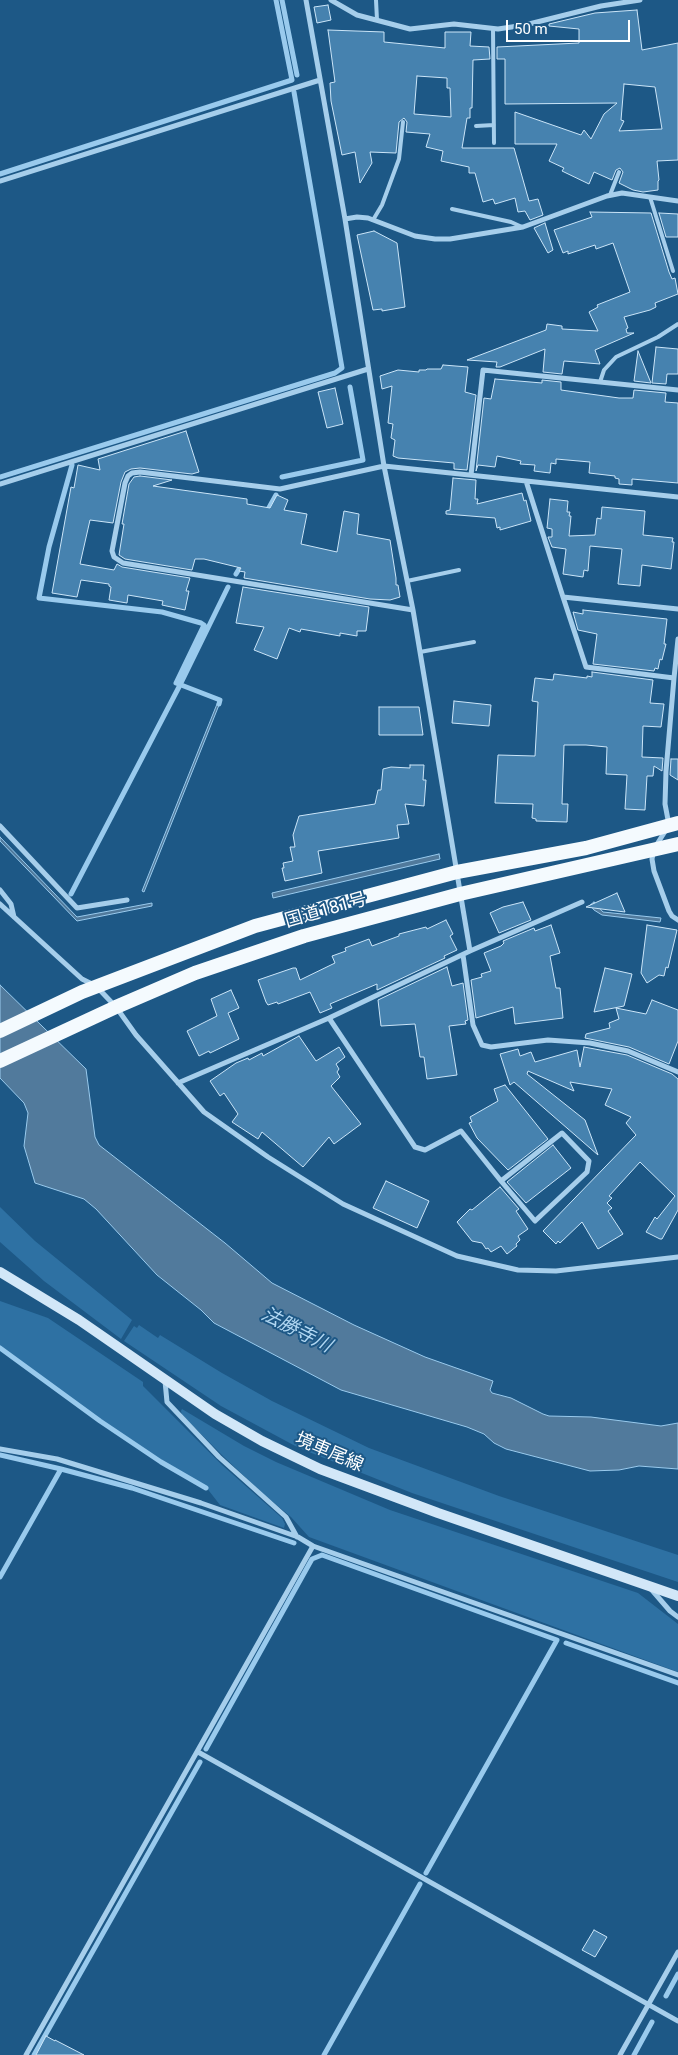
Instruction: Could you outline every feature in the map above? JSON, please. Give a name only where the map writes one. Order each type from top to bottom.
[{"type":"highway","name":"国道181号","points":[[0,1031],[96,986],[255,926],[456,872],[586,848],[674,824]]},
{"type":"highway","name":"国道181号","points":[[0,1061],[116,1007],[195,973],[304,936],[460,894],[678,844]]},
{"type":"main road","name":"境車尾線","points":[[0,1272],[79,1320],[215,1414],[262,1441],[320,1469],[438,1513],[678,1596]]},
{"type":"street","points":[[306,0],[345,219],[384,466],[413,610],[470,951]]},
{"type":"street","points":[[331,0],[357,15],[410,29],[454,24],[493,29],[525,25],[601,6],[640,0]]},
{"type":"street","points":[[0,181],[320,80]]},
{"type":"street","points":[[345,219],[356,217],[373,220],[415,236],[435,239],[459,238],[523,227],[622,193],[678,201]]},
{"type":"street","points":[[0,484],[368,369]]},
{"type":"street","points":[[471,475],[484,370],[678,390]]},
{"type":"street","points":[[413,610],[123,563],[114,557],[112,550],[128,476],[132,473],[280,489],[384,466],[678,497]]},
{"type":"street","points":[[526,481],[586,667],[674,678]]},
{"type":"street","points":[[564,598],[678,609]]},
{"type":"street","points":[[678,639],[666,771],[665,804],[674,824],[654,849],[652,858],[654,871],[669,911],[678,920]]},
{"type":"street","points":[[0,826],[76,908],[127,900]]},
{"type":"street","points":[[0,890],[11,904],[14,917]]},
{"type":"street","points":[[178,1083],[329,1018],[470,951],[582,902]]},
{"type":"street","points":[[0,904],[82,979],[96,986],[116,1007],[136,1036],[204,1112],[268,1157],[343,1204],[457,1256],[518,1270],[556,1271],[678,1257]]},
{"type":"street","points":[[463,955],[473,1025],[482,1045],[491,1048],[548,1040],[590,1043],[628,1051],[678,1072]]},
{"type":"street","points":[[329,1018],[415,1147],[424,1150],[461,1132],[535,1221],[587,1172],[589,1161],[562,1133],[502,1181]]},
{"type":"street","points":[[165,1380],[167,1402],[219,1457],[286,1518],[298,1537]]},
{"type":"street","points":[[0,1449],[57,1459],[130,1480],[298,1537],[313,1546],[678,1675]]},
{"type":"street","points":[[26,2055],[313,1546]]},
{"type":"street","points":[[647,1584],[670,1612],[678,1617]]},
{"type":"street","points":[[198,1752],[678,2021]]},
{"type":"street","points":[[620,2055],[678,1952]]},
{"type":"lane","points":[[376,0],[377,20]]},
{"type":"lane","points":[[493,29],[494,143]]},
{"type":"lane","points":[[373,220],[382,205],[399,159],[403,122]]},
{"type":"lane","points":[[476,126],[494,126]]},
{"type":"lane","points":[[610,196],[619,172]]},
{"type":"lane","points":[[650,197],[673,271]]},
{"type":"lane","points":[[452,209],[511,222],[523,227]]},
{"type":"lane","points":[[600,382],[604,370],[616,358],[658,337],[678,324]]},
{"type":"lane","points":[[407,581],[459,570]]},
{"type":"lane","points":[[420,652],[474,642]]},
{"type":"shaded area","points":[[0,1207],[35,1241],[132,1320],[121,1339],[44,1281],[0,1242]]},
{"type":"shaded area","points":[[0,1301],[48,1318],[143,1382],[143,1386],[222,1465],[282,1518],[285,1524],[284,1528],[220,1505],[206,1487],[161,1460],[95,1416],[0,1347]]},
{"type":"shaded area","points":[[139,1325],[158,1338],[160,1335],[272,1401],[369,1448],[499,1496],[678,1555],[678,1582],[412,1493],[299,1448],[221,1406],[124,1341],[134,1326],[137,1328]]},
{"type":"shaded area","points":[[182,1409],[244,1446],[276,1462],[390,1510],[638,1593],[678,1624],[678,1672],[309,1537],[291,1517],[262,1493],[182,1415]]},
{"type":"water","points":[[219,699],[221,700],[144,892],[142,891]]},
{"type":"water","points":[[0,837],[77,917],[152,903],[152,906],[77,921],[0,841]]},
{"type":"water","points":[[439,854],[440,859],[273,898],[272,893]]},
{"type":"water","points":[[594,902],[603,912],[661,918],[660,922],[602,915],[590,905]]},
{"type":"water","name":"法勝寺川","points":[[0,985],[86,1069],[95,1137],[99,1145],[225,1243],[272,1283],[354,1325],[425,1357],[493,1381],[490,1390],[492,1393],[511,1398],[543,1414],[549,1416],[591,1417],[661,1426],[678,1423],[678,1469],[639,1466],[619,1470],[590,1471],[506,1449],[494,1443],[484,1434],[467,1427],[341,1390],[214,1323],[201,1310],[157,1275],[96,1209],[84,1199],[35,1183],[24,1146],[28,1113],[24,1103],[0,1078]]},
{"type":"building","points":[[328,5],[331,20],[317,23],[314,7]]},
{"type":"building","points":[[637,10],[642,50],[678,43],[678,160],[657,161],[658,190],[643,192],[633,190],[619,183],[623,172],[620,168],[616,170],[612,180],[594,172],[589,184],[562,171],[564,168],[549,161],[557,144],[515,144],[515,112],[581,135],[584,130],[591,139],[604,114],[617,103],[505,104],[505,59],[497,59],[497,47],[579,43],[579,29],[549,26],[549,24],[595,13]],"holes":[[[624,84],[655,87],[662,129],[619,131],[624,121],[621,120]]]},
{"type":"building","points":[[328,30],[384,32],[384,42],[445,48],[445,32],[471,32],[470,46],[489,47],[490,59],[473,60],[472,108],[470,108],[470,118],[467,118],[462,148],[514,148],[529,201],[538,199],[543,215],[530,220],[525,211],[518,212],[515,198],[495,204],[493,199],[483,202],[475,173],[469,173],[469,167],[441,161],[443,151],[426,147],[430,134],[406,132],[407,122],[404,118],[399,122],[396,153],[370,152],[372,163],[360,183],[355,152],[342,155],[331,101],[330,83],[335,82]],"holes":[[[417,76],[447,78],[447,88],[450,88],[451,117],[414,114]]]},
{"type":"building","points":[[590,212],[651,213],[669,272],[672,279],[675,278],[678,294],[655,303],[656,307],[650,310],[624,317],[628,328],[626,329],[627,333],[634,333],[595,350],[600,364],[564,361],[562,374],[543,372],[545,349],[500,367],[496,367],[497,362],[467,360],[546,330],[547,324],[562,326],[562,329],[598,331],[589,312],[598,307],[597,305],[630,292],[613,243],[596,249],[595,245],[568,254],[568,251],[563,253],[554,230],[592,217]]},
{"type":"building","points":[[659,213],[678,214],[678,237],[666,237]]},
{"type":"building","points":[[545,223],[553,250],[548,253],[534,228]]},
{"type":"building","points":[[374,231],[397,243],[405,307],[382,311],[382,309],[373,310],[357,235]]},
{"type":"building","points":[[656,347],[678,349],[678,374],[667,374],[666,384],[652,383]]},
{"type":"building","points":[[638,351],[651,383],[634,381]]},
{"type":"building","points":[[443,365],[468,367],[465,392],[476,395],[467,470],[454,469],[454,463],[393,456],[395,440],[391,438],[393,424],[388,423],[392,386],[382,389],[380,376],[398,370],[419,372],[419,370],[441,369]]},
{"type":"building","points":[[495,379],[542,383],[542,380],[561,382],[561,390],[619,398],[633,398],[634,390],[666,393],[665,402],[678,403],[678,483],[632,479],[632,485],[619,484],[619,479],[615,478],[615,476],[589,473],[590,462],[556,459],[556,464],[551,463],[550,473],[534,471],[535,465],[520,464],[521,461],[497,456],[495,467],[478,465],[476,471],[484,398],[491,399]]},
{"type":"building","points":[[335,388],[343,424],[327,428],[318,392]]},
{"type":"building","points":[[186,431],[199,472],[192,474],[140,468],[125,472],[121,482],[113,523],[90,520],[80,564],[114,570],[117,564],[122,567],[190,578],[186,591],[189,591],[185,610],[162,605],[163,601],[128,595],[127,603],[109,600],[111,587],[109,584],[81,580],[77,597],[52,593],[71,487],[74,488],[78,465],[100,470],[98,459]]},
{"type":"building","points":[[134,477],[172,480],[153,486],[247,499],[247,504],[270,508],[277,495],[288,500],[284,510],[307,514],[301,544],[337,552],[344,511],[359,514],[357,534],[390,540],[396,585],[398,585],[400,597],[390,600],[370,599],[244,578],[245,572],[239,571],[241,568],[204,559],[195,559],[192,570],[125,559],[119,555],[129,484]]},
{"type":"building","points":[[453,478],[476,480],[475,499],[478,499],[477,504],[522,493],[524,501],[526,500],[531,521],[500,530],[500,527],[497,528],[495,518],[446,514],[446,511],[450,510]]},
{"type":"building","points":[[550,499],[568,501],[567,512],[570,512],[569,516],[571,516],[569,536],[595,535],[597,518],[601,519],[602,507],[645,511],[643,535],[673,538],[671,569],[642,565],[640,586],[618,584],[622,549],[590,546],[588,571],[584,570],[583,577],[563,574],[566,549],[552,547],[548,537],[552,537],[552,529],[547,528]]},
{"type":"building","points":[[243,587],[369,607],[366,631],[357,631],[357,636],[340,633],[340,636],[301,629],[300,632],[289,628],[277,659],[254,650],[264,627],[236,623]]},
{"type":"building","points":[[583,610],[667,619],[664,644],[666,644],[658,669],[655,668],[654,671],[593,664],[597,634],[578,630],[573,612],[583,614]]},
{"type":"building","points":[[592,672],[653,680],[650,703],[664,704],[661,727],[643,726],[642,757],[663,758],[662,771],[654,766],[653,776],[647,776],[645,810],[625,809],[627,775],[606,774],[607,747],[586,745],[564,745],[562,804],[568,804],[567,822],[536,821],[536,819],[532,818],[533,804],[495,803],[498,755],[535,756],[538,702],[532,701],[535,678],[553,680],[554,674],[587,678],[587,676],[592,677]]},
{"type":"building","points":[[454,701],[491,705],[489,726],[452,723]]},
{"type":"building","points":[[379,707],[419,707],[423,735],[379,735]]},
{"type":"building","points":[[671,759],[678,759],[678,780],[670,775]]},
{"type":"building","points":[[410,765],[424,765],[423,780],[426,780],[424,806],[405,804],[409,824],[397,825],[399,838],[318,851],[322,873],[285,881],[282,868],[284,868],[283,863],[293,861],[290,847],[295,847],[293,835],[299,816],[375,804],[378,790],[381,790],[383,769],[391,767],[410,768]]},
{"type":"building","points":[[617,893],[625,912],[586,907]]},
{"type":"building","points":[[523,902],[531,920],[499,933],[490,913],[503,907]]},
{"type":"building","points":[[446,920],[453,934],[450,936],[457,950],[444,956],[445,958],[377,990],[377,984],[330,1004],[332,1008],[320,1013],[310,992],[278,1004],[277,1002],[268,1005],[266,1002],[258,980],[296,968],[300,980],[335,963],[332,956],[346,951],[345,948],[369,939],[372,946],[399,936],[399,934],[426,927],[427,929]]},
{"type":"building","points":[[551,925],[560,953],[550,956],[556,988],[560,988],[563,1018],[515,1024],[513,1007],[476,1018],[471,980],[482,977],[481,974],[491,971],[484,953],[501,946],[504,943],[503,941],[534,928],[535,931]]},
{"type":"building","points":[[647,925],[677,930],[668,968],[666,967],[664,976],[659,975],[647,983],[641,973]]},
{"type":"building","points":[[447,967],[452,986],[463,983],[468,1020],[465,1021],[466,1024],[449,1026],[457,1075],[427,1079],[424,1057],[420,1057],[415,1024],[381,1026],[378,1000]]},
{"type":"building","points":[[605,968],[632,974],[624,1006],[594,1012]]},
{"type":"building","points":[[231,990],[239,1008],[228,1013],[239,1039],[210,1053],[209,1051],[199,1056],[187,1031],[217,1016],[211,999]]},
{"type":"building","points":[[652,1000],[678,1010],[678,1041],[669,1064],[629,1047],[585,1038],[586,1034],[610,1028],[609,1023],[619,1019],[616,1008],[646,1014]]},
{"type":"building","points":[[299,1036],[316,1061],[339,1047],[345,1057],[336,1064],[340,1077],[331,1086],[361,1124],[334,1144],[329,1137],[303,1167],[262,1132],[258,1139],[232,1122],[238,1114],[224,1093],[220,1096],[210,1081],[236,1063],[248,1058],[249,1060],[262,1053],[263,1056]]},
{"type":"building","points":[[584,1047],[627,1055],[672,1074],[678,1079],[678,1210],[662,1239],[646,1232],[655,1217],[657,1219],[675,1196],[640,1162],[609,1196],[612,1198],[607,1203],[612,1208],[608,1211],[623,1234],[598,1249],[582,1222],[560,1243],[558,1241],[556,1244],[543,1231],[636,1135],[626,1123],[631,1117],[605,1105],[612,1089],[570,1082],[574,1091],[528,1071],[527,1074],[585,1120],[598,1155],[514,1082],[510,1085],[500,1054],[518,1049],[520,1056],[531,1052],[535,1062],[577,1050],[580,1067]]},
{"type":"building","points":[[505,1085],[548,1139],[508,1170],[477,1138],[469,1123],[472,1122],[470,1117],[498,1101],[494,1089]]},
{"type":"building","points":[[553,1145],[571,1168],[526,1203],[507,1182]]},
{"type":"building","points":[[386,1181],[429,1201],[417,1228],[373,1208]]},
{"type":"building","points":[[500,1187],[519,1209],[516,1211],[528,1229],[518,1236],[520,1240],[516,1244],[517,1246],[507,1254],[501,1246],[491,1252],[482,1243],[472,1241],[457,1222],[470,1209],[472,1210]]},
{"type":"building","points":[[594,1930],[607,1937],[595,1957],[582,1950]]},
{"type":"building","points":[[46,2036],[55,2040],[84,2055],[36,2055]]},
{"type":"waterway","points":[[0,174],[292,80],[276,0]]},
{"type":"waterway","points":[[282,0],[297,75]]},
{"type":"waterway","points":[[0,477],[335,373],[342,368],[294,92]]},
{"type":"waterway","points":[[282,477],[363,460],[350,387]]},
{"type":"waterway","points":[[72,465],[49,547],[39,598],[162,612],[201,623],[204,625],[176,683],[220,700],[219,704]]},
{"type":"waterway","points":[[266,513],[276,495]]},
{"type":"waterway","points":[[236,574],[242,564]]},
{"type":"waterway","points":[[71,894],[180,685],[228,587]]},
{"type":"waterway","points":[[0,1348],[100,1421],[161,1462],[206,1488]]},
{"type":"waterway","points":[[0,1455],[132,1488],[294,1543]]},
{"type":"waterway","points":[[0,1577],[61,1469]]},
{"type":"waterway","points":[[206,1749],[312,1559],[322,1555],[557,1640],[426,1873]]},
{"type":"waterway","points":[[566,1643],[678,1683]]},
{"type":"waterway","points":[[34,2055],[200,1762]]},
{"type":"waterway","points":[[324,2055],[420,1884]]},
{"type":"waterway","points":[[666,1996],[678,1974]]},
{"type":"waterway","points":[[634,2055],[652,2022]]}]
